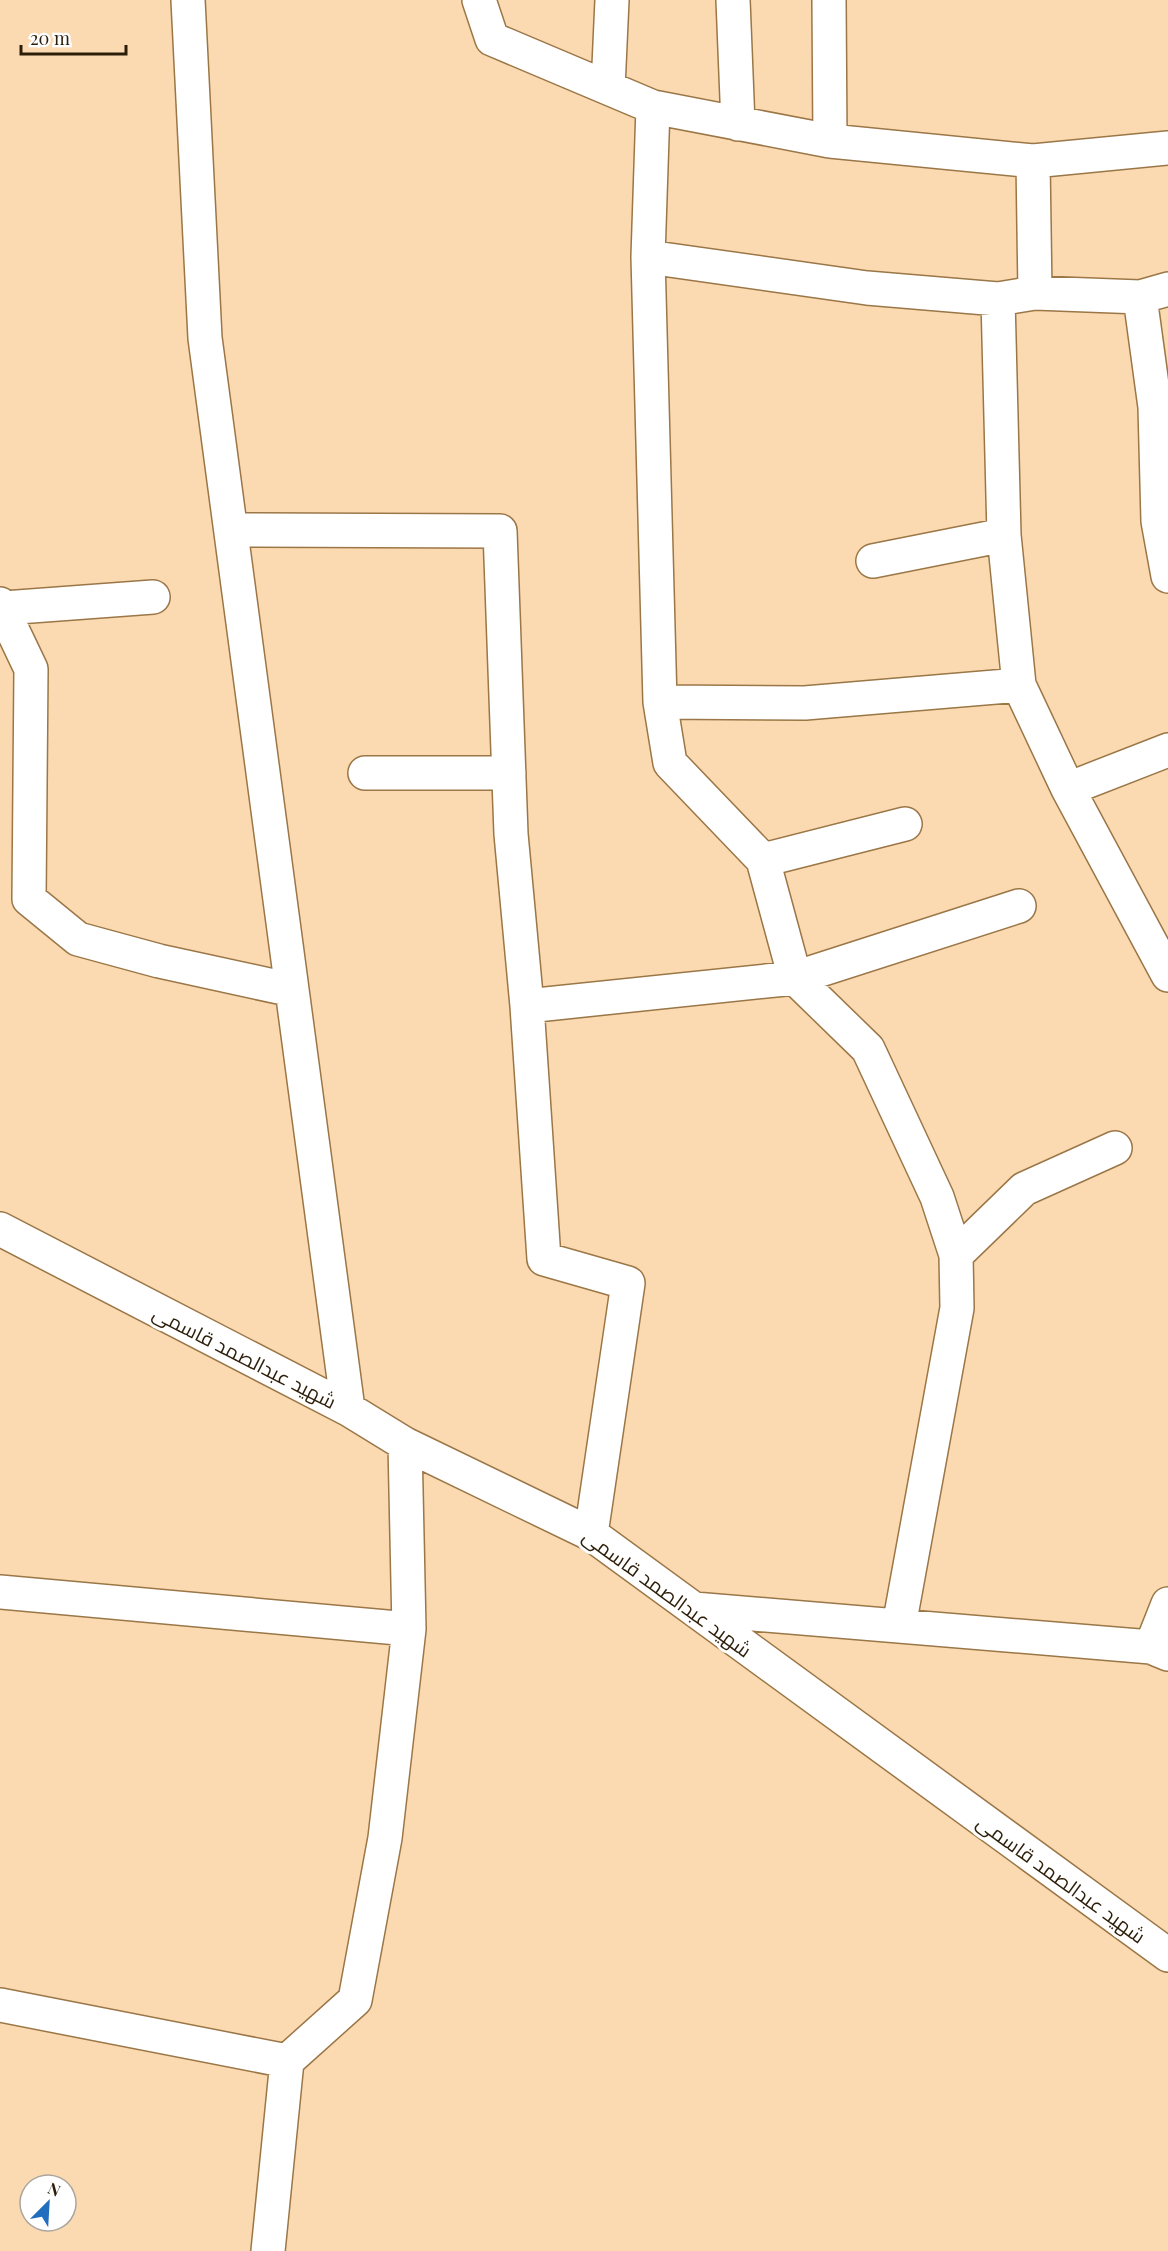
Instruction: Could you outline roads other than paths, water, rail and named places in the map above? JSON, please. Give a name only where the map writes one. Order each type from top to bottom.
[{"type":"street","points":[[188,0],[205,338],[348,1409]]},
{"type":"street","points":[[479,0],[492,39],[653,106],[830,141],[1033,161],[1168,148]]},
{"type":"street","points":[[608,88],[612,0]]},
{"type":"street","points":[[733,0],[738,124]]},
{"type":"street","points":[[829,0],[830,141]]},
{"type":"street","points":[[653,106],[648,257],[660,702],[670,763],[764,860],[795,978],[868,1049],[937,1197],[956,1255],[957,1308],[899,1626]]},
{"type":"street","points":[[1033,161],[1035,293]]},
{"type":"street","points":[[648,257],[867,288],[998,298],[1035,293],[1154,293],[1158,521],[1168,576]]},
{"type":"street","points":[[998,298],[1004,535],[1019,685],[1068,789],[1168,975]]},
{"type":"street","points":[[231,530],[501,531],[511,834],[527,1006],[544,1259],[628,1283],[591,1534]]},
{"type":"street","points":[[873,561],[1004,535]]},
{"type":"street","points":[[153,597],[2,606],[31,669],[28,899],[78,939],[159,961],[292,990]]},
{"type":"street","points":[[660,702],[805,703],[1019,685]]},
{"type":"street","points":[[1068,789],[1168,750]]},
{"type":"street","points":[[365,773],[509,773]]},
{"type":"street","points":[[764,860],[905,824]]},
{"type":"street","points":[[527,1006],[795,978],[1019,906]]},
{"type":"street","points":[[956,1255],[1024,1189],[1115,1148]]},
{"type":"street","name":"شهید عبدالصمد قاسمی","points":[[0,1229],[348,1409],[405,1444],[591,1534],[1168,1955]]},
{"type":"street","points":[[268,2251],[286,2061],[355,2000],[386,1838],[409,1629],[405,1444]]},
{"type":"street","points":[[0,1592],[409,1629]]},
{"type":"street","points":[[694,1609],[1160,1650],[1168,1604]]},
{"type":"street","points":[[0,2005],[286,2061]]}]
